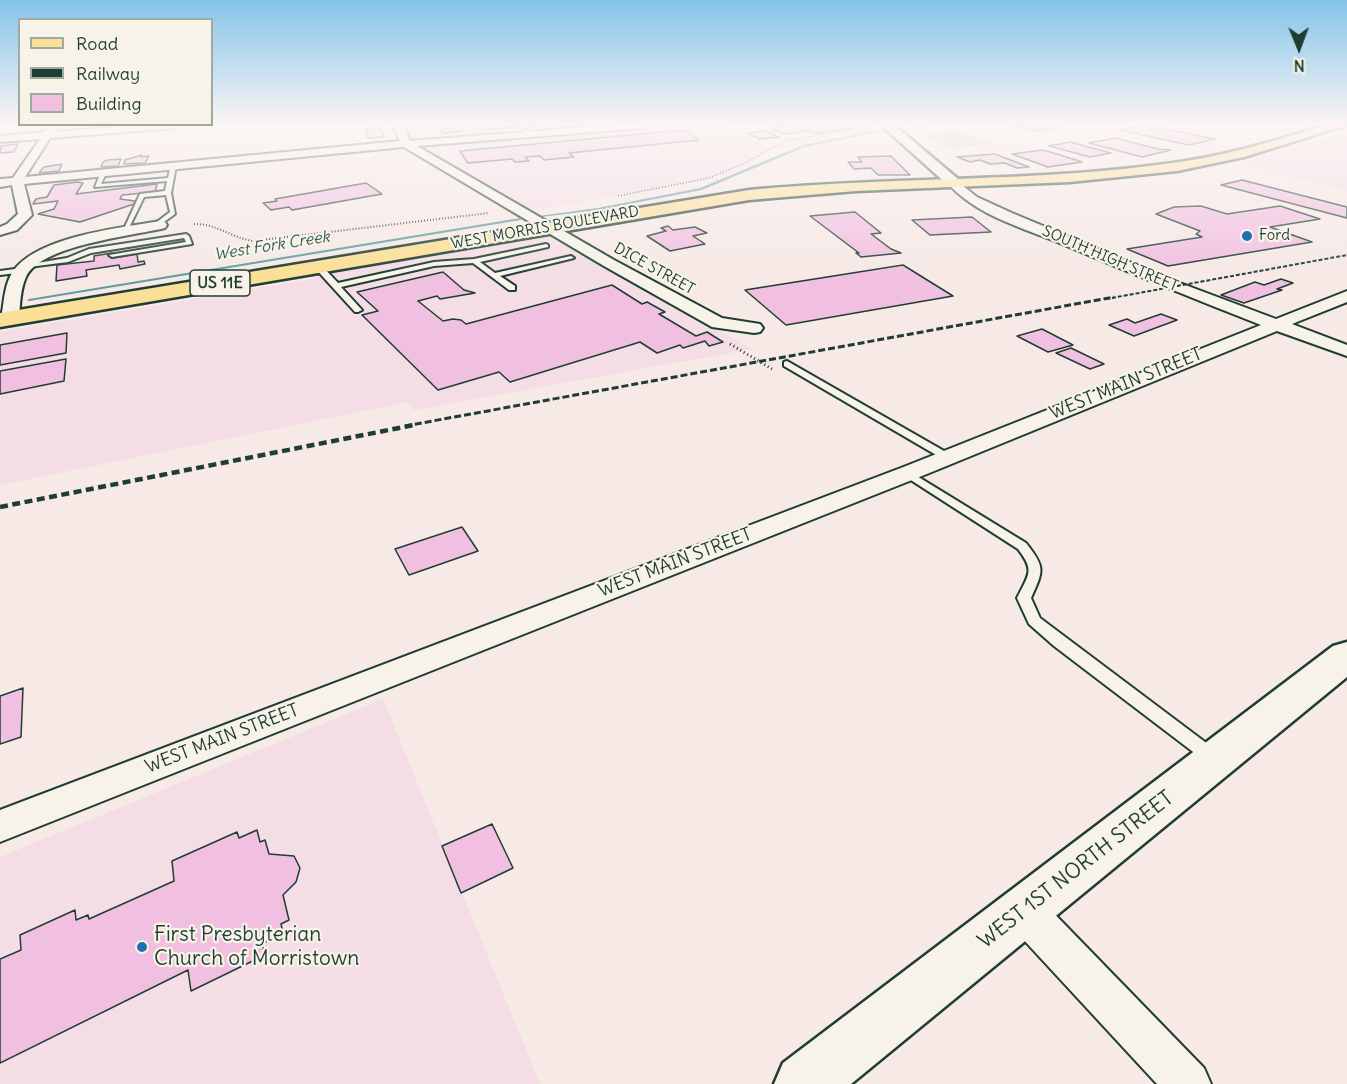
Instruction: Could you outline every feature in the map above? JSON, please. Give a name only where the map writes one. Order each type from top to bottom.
[{"type":"main road","points":[[946,176],[953,182]]},
{"type":"main road","name":"WEST MORRIS BOULEVARD","points":[[5,320],[689,204],[789,190],[1084,176]]},
{"type":"main road","name":"WEST 1ST NORTH STREET","points":[[804,1084],[1347,656]]},
{"type":"street","points":[[0,231],[12,227],[25,215],[17,181],[20,176]]},
{"type":"street","points":[[0,183],[109,176]]},
{"type":"street","name":"DICE STREET","points":[[459,176],[718,323],[754,328]]},
{"type":"street","name":"SOUTH HIGH STREET","points":[[953,182],[973,200],[1007,216],[1174,286],[1347,351]]},
{"type":"street","points":[[5,320],[17,279],[25,268],[60,248],[157,226]]},
{"type":"street","name":"WEST MAIN STREET","points":[[0,826],[907,473],[1347,296]]},
{"type":"street","points":[[1024,911],[1188,1084]]},
{"type":"lane","points":[[157,226],[172,213],[168,193],[170,176]]},
{"type":"lane","points":[[124,232],[142,195],[168,193]]},
{"type":"lane","points":[[68,260],[89,251],[186,236],[190,243],[112,255]]},
{"type":"lane","points":[[440,246],[456,262]]},
{"type":"lane","points":[[336,286],[434,264],[474,261],[546,246]]},
{"type":"lane","points":[[0,273],[94,257]]},
{"type":"lane","points":[[494,275],[572,258]]},
{"type":"lane","points":[[474,261],[512,288]]},
{"type":"lane","points":[[318,267],[358,310]]},
{"type":"lane","points":[[787,364],[947,457]]},
{"type":"lane","points":[[907,473],[1022,546],[1033,560],[1036,572],[1024,598],[1034,621],[1215,760]]},
{"type":"path","points":[[612,197],[715,176]]},
{"type":"path","points":[[193,224],[207,223],[237,239],[253,241],[471,215],[521,212]]},
{"type":"path","points":[[722,339],[778,373]]},
{"type":"shaded area","points":[[459,176],[714,176],[701,181],[534,210],[517,210]]},
{"type":"shaded area","points":[[1286,176],[1347,176],[1347,191]]},
{"type":"shaded area","points":[[545,236],[557,238],[752,349],[414,410],[408,402],[0,485],[0,332],[317,278],[315,274],[490,243]]},
{"type":"shaded area","points":[[383,699],[540,1084],[0,1084],[0,857]]},
{"type":"building","points":[[1242,180],[1347,207],[1347,218],[1221,185]]},
{"type":"building","points":[[83,183],[76,194],[157,184],[155,192],[122,195],[120,199],[135,201],[134,204],[80,222],[38,214],[54,209],[58,201],[33,204],[36,199],[47,197],[54,185]]},
{"type":"building","points":[[366,183],[382,194],[292,210],[289,207],[271,210],[263,203],[277,201],[275,199]]},
{"type":"building","name":"Ford","points":[[1201,206],[1227,214],[1280,206],[1320,219],[1270,227],[1312,242],[1168,266],[1127,249],[1202,237],[1196,234],[1200,231],[1156,214],[1174,207]]},
{"type":"building","points":[[855,212],[881,233],[871,234],[891,249],[901,253],[861,257],[856,253],[859,253],[810,216]]},
{"type":"building","points":[[972,217],[991,232],[930,235],[912,220]]},
{"type":"building","points":[[668,226],[673,230],[695,227],[707,233],[693,236],[705,244],[670,251],[647,236],[666,231],[661,228]]},
{"type":"building","points":[[112,253],[112,258],[137,254],[138,262],[144,261],[145,264],[120,269],[119,265],[86,270],[87,276],[56,281],[57,265],[94,261],[94,256]]},
{"type":"building","points":[[903,265],[953,296],[786,325],[745,290]]},
{"type":"building","points":[[443,272],[464,290],[475,293],[440,299],[437,296],[418,301],[443,321],[461,320],[466,324],[612,285],[642,304],[647,302],[665,312],[659,314],[696,336],[707,332],[723,342],[709,346],[705,341],[683,348],[680,345],[657,353],[640,342],[510,382],[499,372],[438,390],[362,315],[378,311],[357,292]]},
{"type":"building","points":[[1281,279],[1293,283],[1277,289],[1282,290],[1244,303],[1221,295],[1255,282],[1264,285]]},
{"type":"building","points":[[1161,314],[1177,320],[1134,336],[1109,325],[1127,319],[1135,323]]},
{"type":"building","points":[[1042,329],[1073,345],[1048,352],[1017,336]]},
{"type":"building","points":[[67,333],[66,353],[0,365],[0,345]]},
{"type":"building","points":[[1071,348],[1104,364],[1090,369],[1056,353]]},
{"type":"building","points":[[66,359],[64,381],[0,394],[0,371]]},
{"type":"building","points":[[462,527],[478,551],[409,575],[395,549]]},
{"type":"building","points":[[23,688],[21,737],[0,744],[0,696]]},
{"type":"building","points":[[492,824],[513,868],[461,893],[442,846]]},
{"type":"building","name":"First Presbyterian Church of Morristown","points":[[257,830],[260,842],[265,840],[269,854],[294,856],[300,868],[296,882],[283,895],[289,920],[281,924],[283,933],[262,944],[265,955],[191,991],[188,970],[0,1063],[0,959],[21,950],[20,935],[75,910],[76,920],[88,915],[89,919],[174,881],[172,861],[237,832],[239,838]]},
{"type":"waterway","name":"West Fork Creek","points":[[541,216],[598,209],[701,189],[733,176]]},
{"type":"waterway","name":"West Fork Creek","points":[[29,300],[520,219]]},
{"type":"railway","points":[[1106,299],[1347,255]]},
{"type":"railway","points":[[405,426],[1114,297]]},
{"type":"railway","points":[[0,507],[414,425]]},
{"type":"place","name":"Ford","points":[[1247,236]]},
{"type":"place","name":"First Presbyterian Church of Morristown","points":[[142,947]]}]
